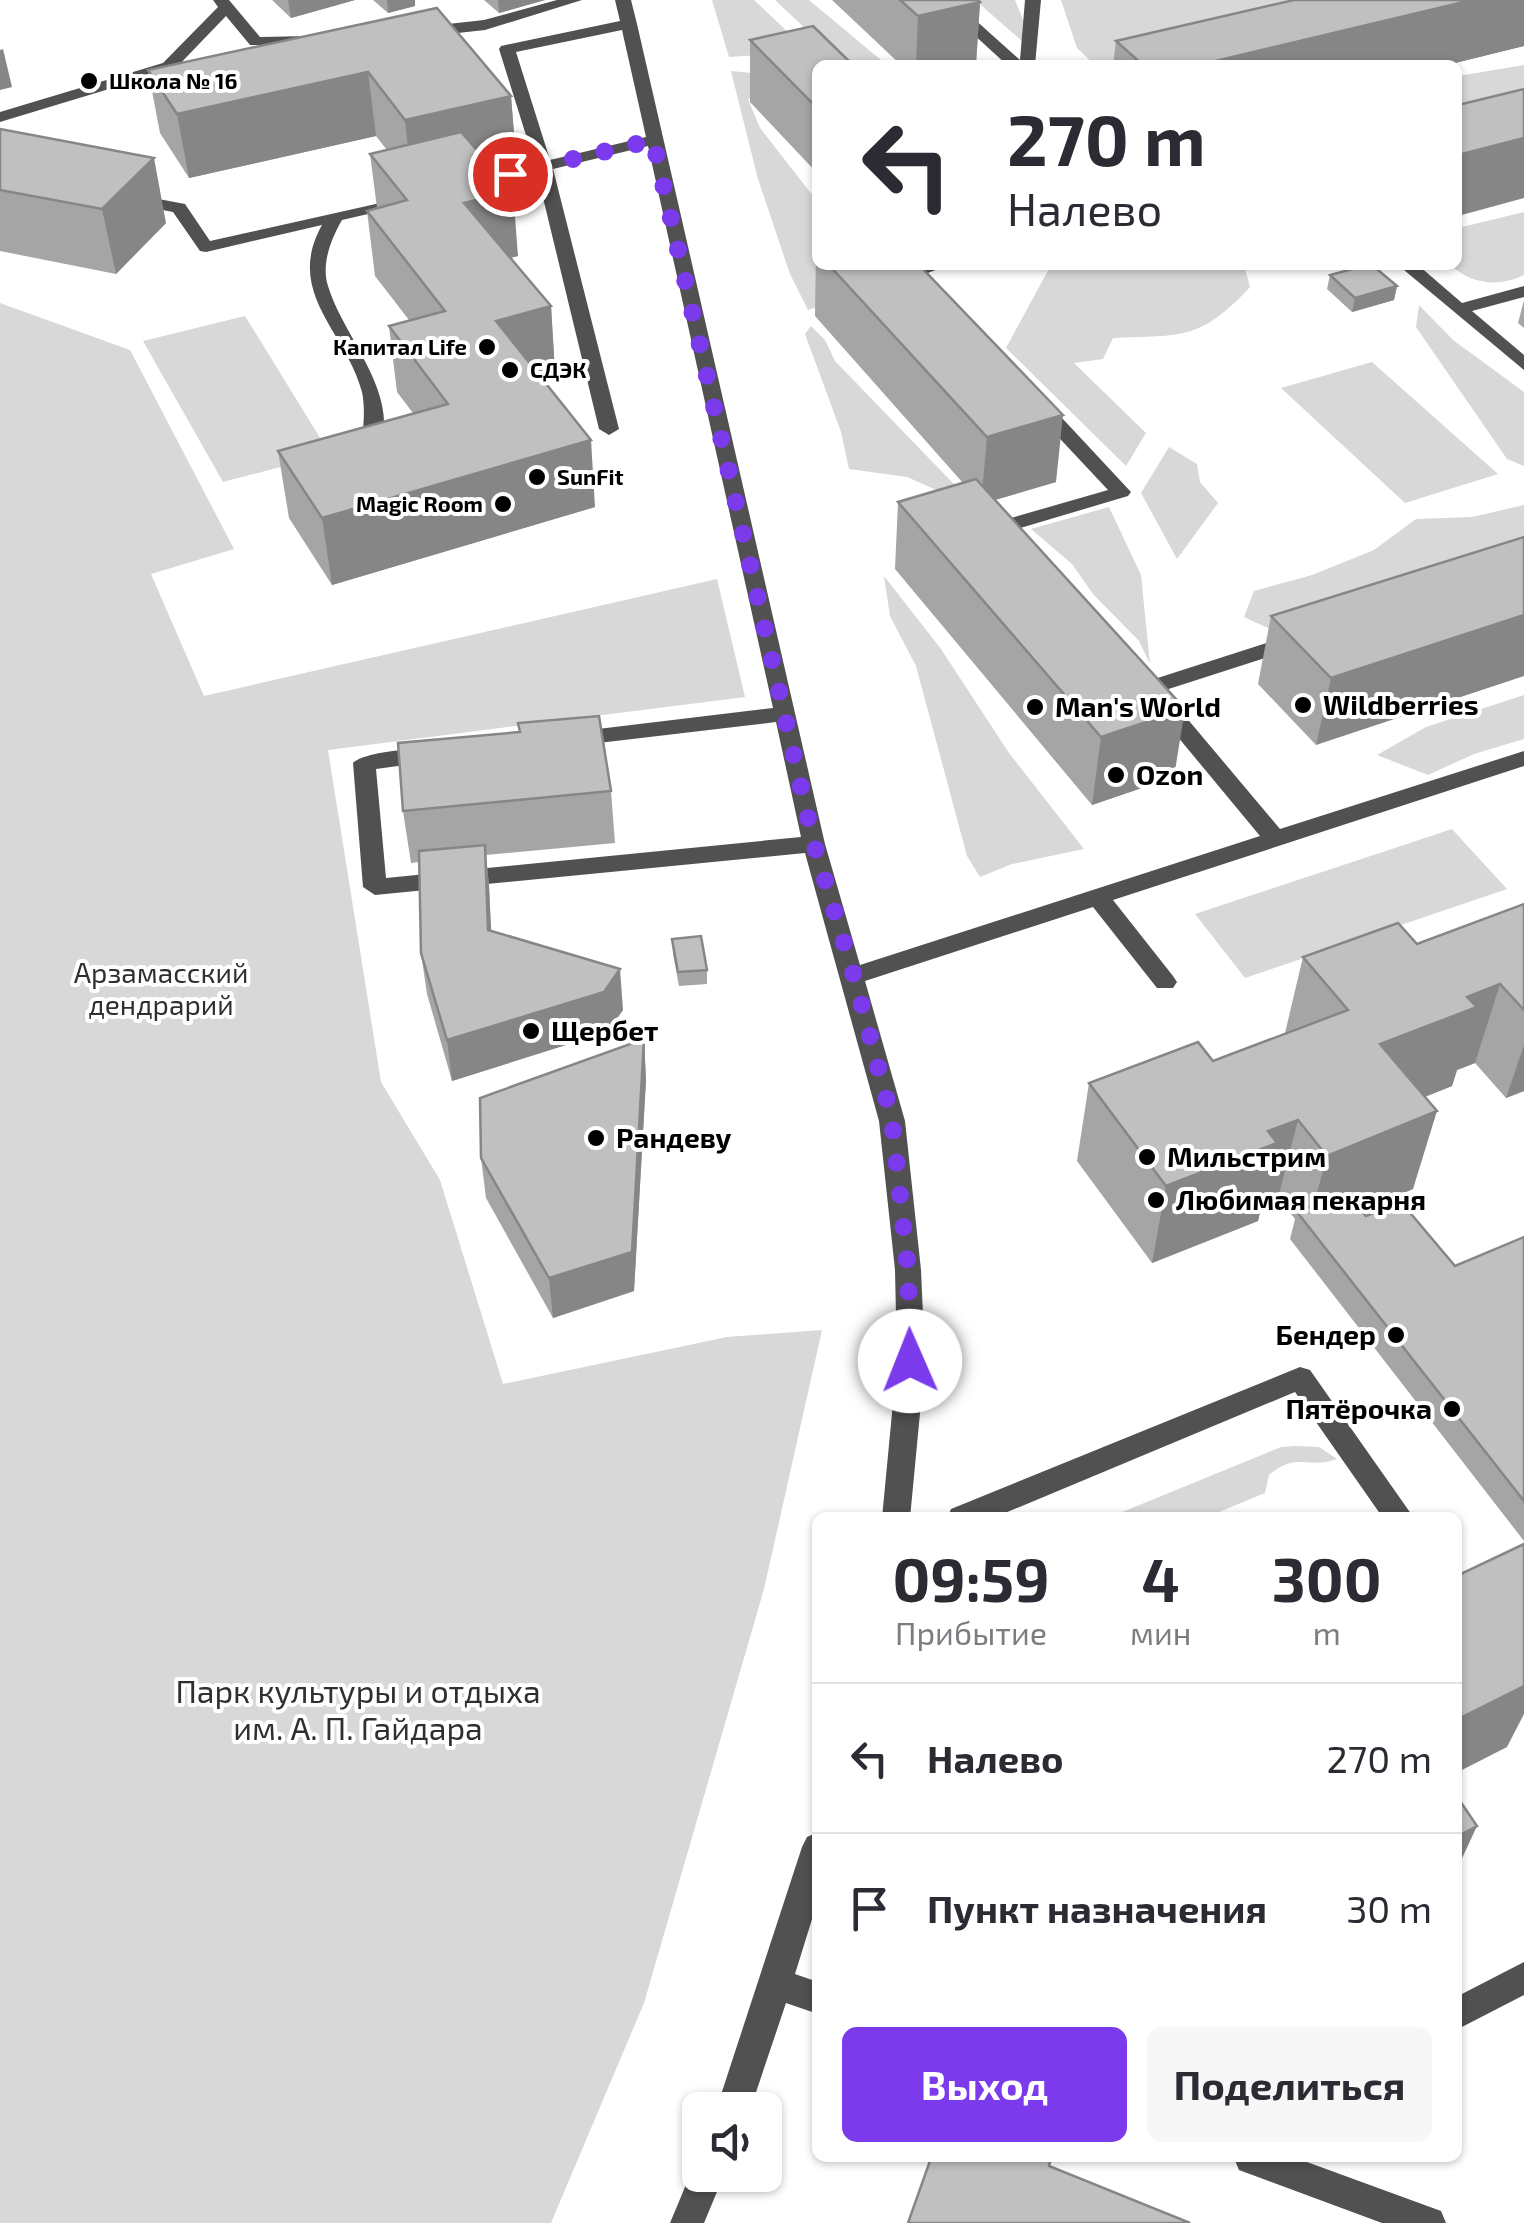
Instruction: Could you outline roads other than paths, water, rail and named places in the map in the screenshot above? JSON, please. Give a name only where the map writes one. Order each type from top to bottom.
[{"type":"street","points":[[399,35],[485,25],[574,0]]},
{"type":"street","points":[[623,0],[814,844],[892,1120],[908,1270],[910,1361],[897,1512]]},
{"type":"street","points":[[944,0],[1010,60]]},
{"type":"street","points":[[1027,60],[1032,0]]},
{"type":"street","points":[[0,116],[168,66],[224,3],[256,42],[333,40]]},
{"type":"street","points":[[609,428],[544,166],[506,49],[629,24]]},
{"type":"street","points":[[449,189],[653,140]]},
{"type":"street","points":[[120,196],[179,208],[206,248],[430,194]]},
{"type":"street","points":[[335,216],[320,244],[318,284],[371,392],[373,436],[367,464],[352,470]]},
{"type":"street","points":[[920,270],[912,272],[948,310]]},
{"type":"street","points":[[1413,270],[1524,364]]},
{"type":"street","points":[[1459,309],[1524,291]]},
{"type":"street","points":[[1021,386],[1121,492],[1004,526],[1030,556]]},
{"type":"street","points":[[1276,840],[1143,681],[1308,637]]},
{"type":"street","points":[[556,741],[785,714]]},
{"type":"street","points":[[460,752],[364,764],[374,887],[814,844]]},
{"type":"street","points":[[854,976],[1524,758]]},
{"type":"street","points":[[1099,898],[1165,982]]},
{"type":"street","points":[[976,1512],[1300,1378],[1396,1512]]},
{"type":"street","points":[[739,2092],[812,1866]]},
{"type":"street","points":[[1462,2011],[1524,1978]]},
{"type":"street","points":[[776,1982],[812,1996]]},
{"type":"street","points":[[1263,2162],[1429,2223]]},
{"type":"street","points":[[688,2223],[700,2192]]},
{"type":"place","name":"Школа № 16","points":[[89,81]]},
{"type":"place","name":"Капитал Life","points":[[487,347]]},
{"type":"place","name":"СДЭК","points":[[510,370]]},
{"type":"place","name":"SunFit","points":[[537,477]]},
{"type":"place","name":"Magic Room","points":[[503,504]]},
{"type":"place","name":"Wildberries","points":[[1303,705]]},
{"type":"place","name":"Man's World","points":[[1035,707]]},
{"type":"place","name":"Ozon","points":[[1116,775]]},
{"type":"place","name":"Щербет","points":[[531,1031]]},
{"type":"place","name":"Рандеву","points":[[596,1138]]},
{"type":"place","name":"Мильстрим","points":[[1147,1157]]},
{"type":"place","name":"Любимая пекарня","points":[[1156,1200]]},
{"type":"place","name":"Бендер","points":[[1396,1335]]},
{"type":"place","name":"Пятёрочка","points":[[1452,1409]]},
{"type":"park label","name":"Арзамасский дендрарий","points":[[161,989]]},
{"type":"park label","name":"Парк культуры и отдыха им. А. П. Гайдара","points":[[358,1710]]}]
